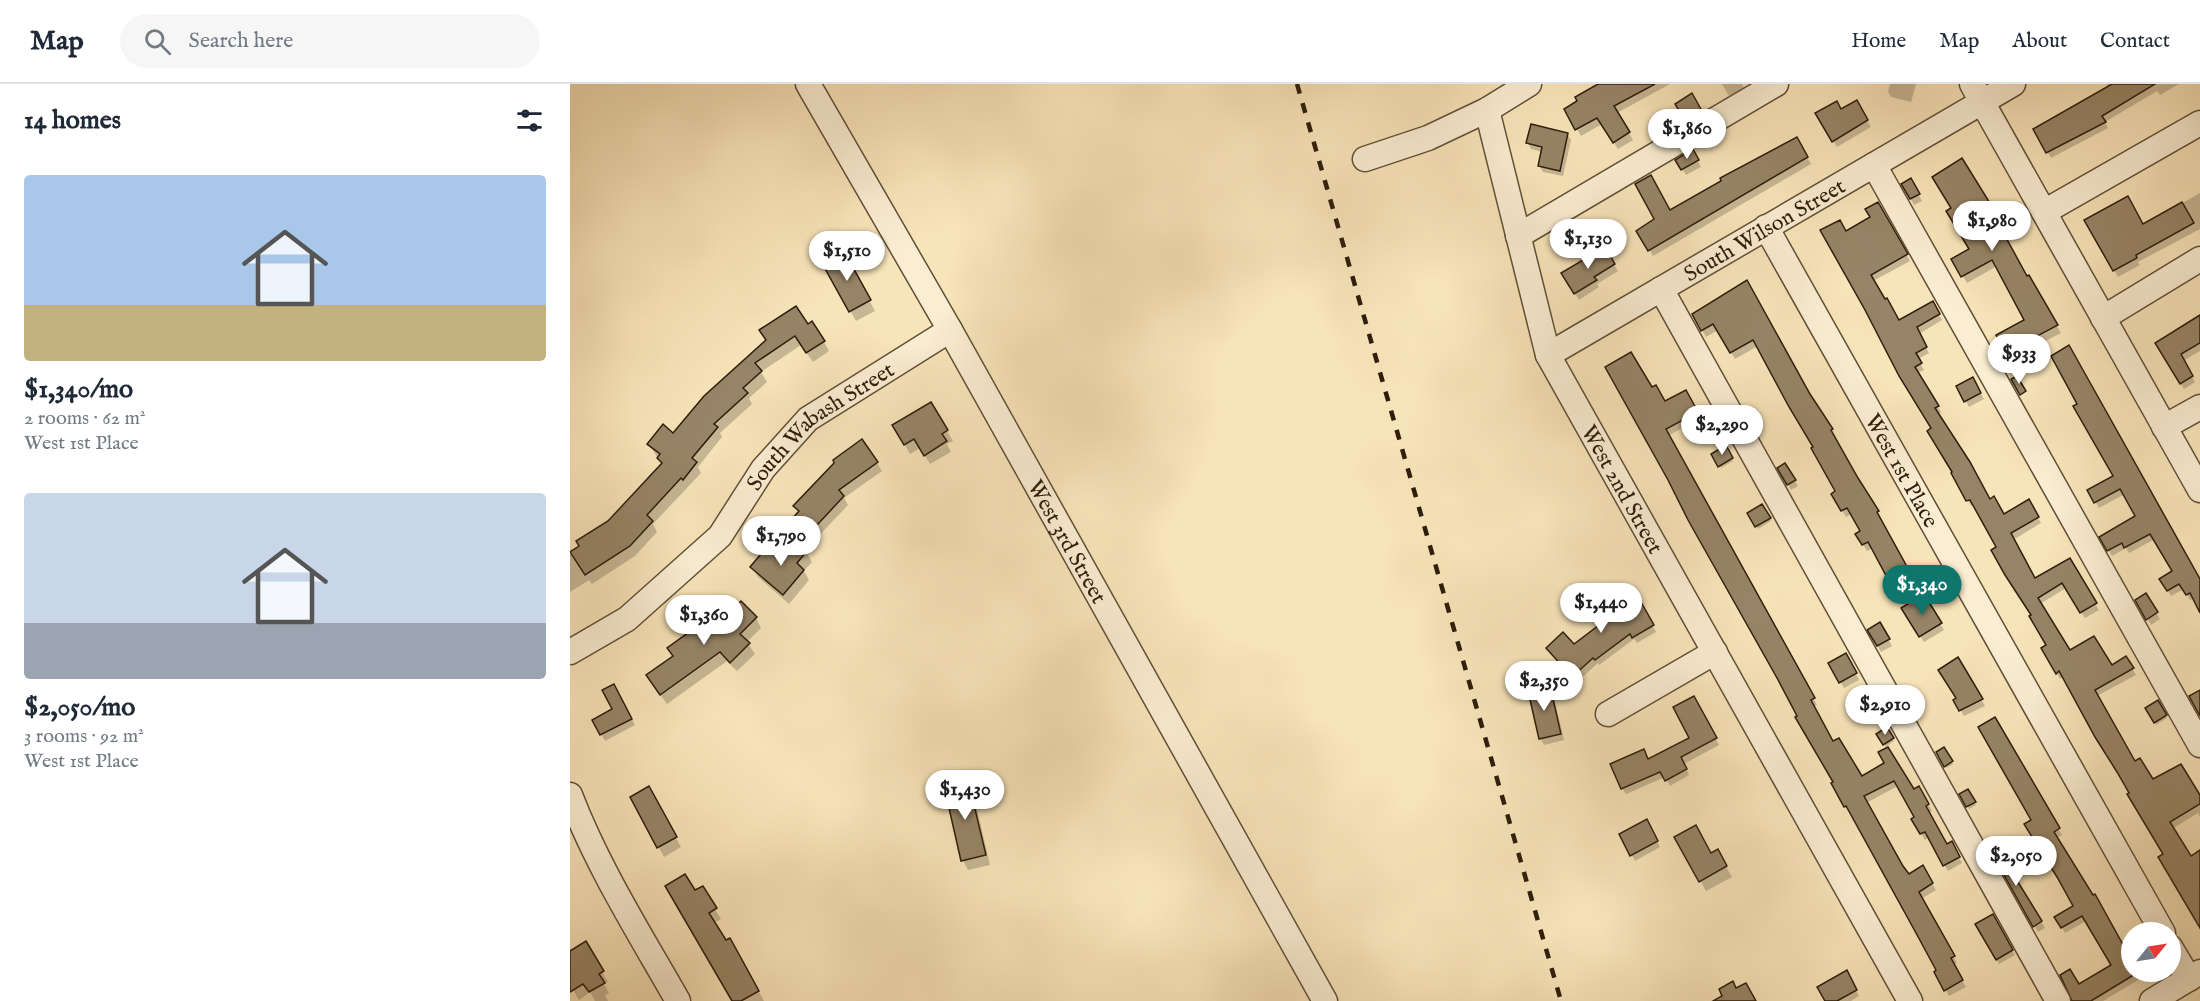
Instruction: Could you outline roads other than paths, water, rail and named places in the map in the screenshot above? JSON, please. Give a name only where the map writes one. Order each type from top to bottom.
[{"type":"street","name":"West 3rd Street","points":[[808,84],[951,330],[1325,1001]]},
{"type":"street","points":[[1365,159],[1428,138],[1487,110],[1529,84]]},
{"type":"street","points":[[1518,236],[1776,84]]},
{"type":"street","name":"South Wilson Street","points":[[1548,355],[1874,165],[1977,93],[2013,84]]},
{"type":"street","points":[[1977,93],[2200,490]]},
{"type":"street","name":"West 2nd Street","points":[[1487,110],[1548,355],[1910,1001]]},
{"type":"street","points":[[2044,212],[2200,123]]},
{"type":"street","points":[[1874,165],[2200,745]]},
{"type":"street","name":"West 1st Place","points":[[1766,227],[2157,922]]},
{"type":"street","points":[[2103,318],[2200,259]]},
{"type":"street","points":[[1661,289],[2058,1001]]},
{"type":"street","name":"South Wabash Street","points":[[570,652],[627,619],[720,536],[762,469],[808,418],[951,330]]},
{"type":"street","points":[[2164,427],[2200,408]]},
{"type":"street","points":[[1608,714],[1715,652]]},
{"type":"street","points":[[570,795],[582,827],[609,881],[678,1001]]},
{"type":"street","points":[[2152,1001],[2194,976],[2181,960]]},
{"type":"railway","points":[[1297,84],[1561,1001]]}]
